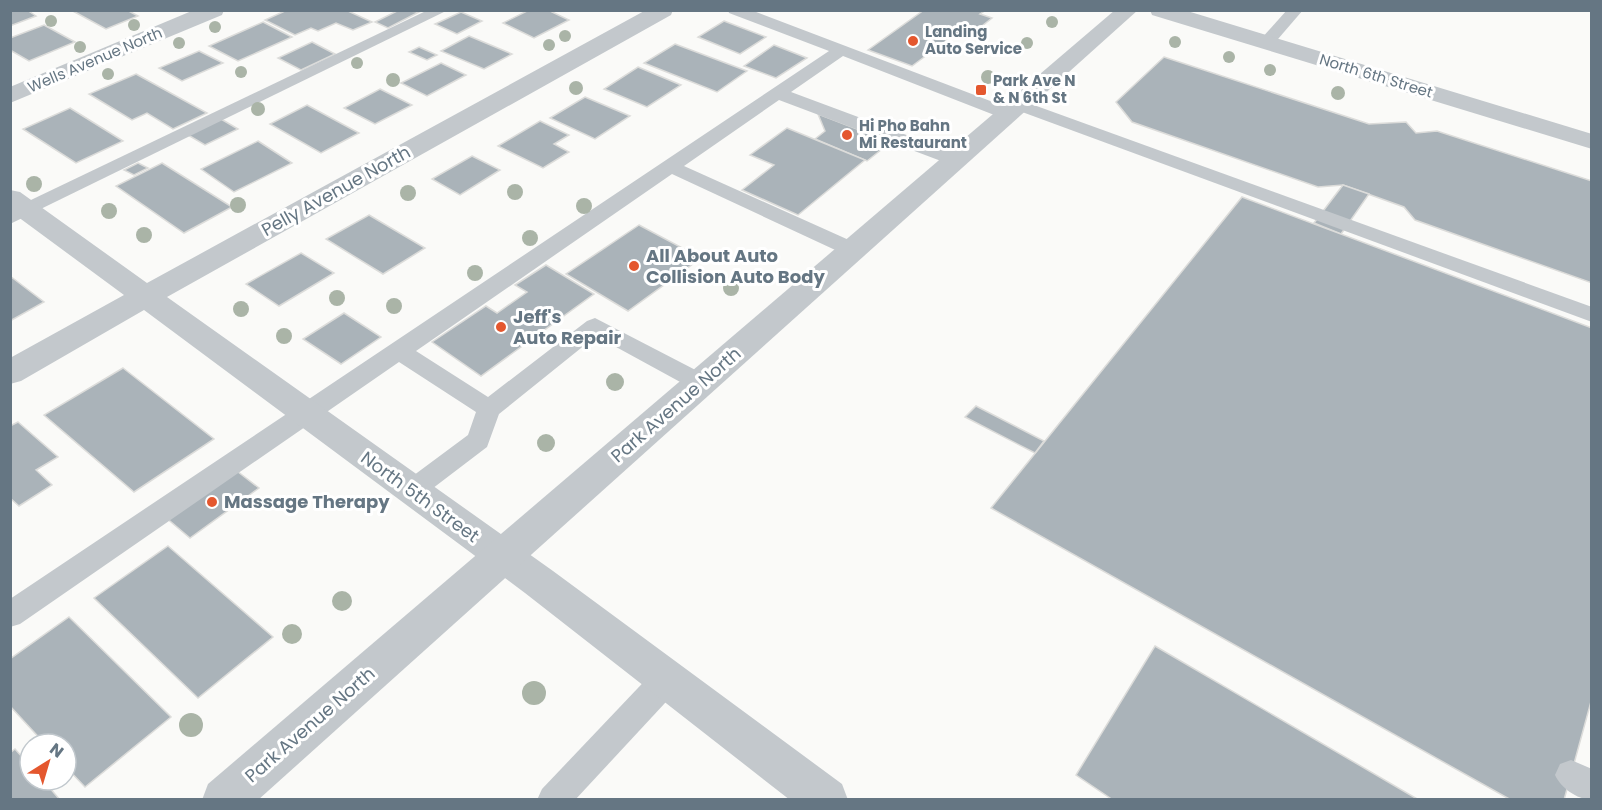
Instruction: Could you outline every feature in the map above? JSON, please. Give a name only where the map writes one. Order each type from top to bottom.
[{"type":"street","name":"Wells Avenue North","points":[[10,96],[214,10]]},
{"type":"street","name":"Pelly Avenue North","points":[[10,373],[663,10]]},
{"type":"street","name":"Park Avenue North","points":[[224,800],[1128,10]]},
{"type":"street","name":"North 6th Street","points":[[1160,10],[1592,142]]},
{"type":"street","name":"North 5th Street","points":[[16,209],[146,296],[501,557],[539,582],[826,800]]},
{"type":"lane","points":[[16,209],[441,10]]},
{"type":"lane","points":[[735,10],[841,50],[1592,315]]},
{"type":"lane","points":[[1266,43],[1293,11]]},
{"type":"lane","points":[[10,615],[841,50]]},
{"type":"lane","points":[[777,93],[956,160]]},
{"type":"lane","points":[[669,166],[853,250]]},
{"type":"lane","points":[[411,491],[478,440],[489,409],[595,326],[701,383]]},
{"type":"lane","points":[[397,350],[489,409]]},
{"type":"lane","points":[[553,800],[667,680]]},
{"type":"building","points":[[10,10],[27,10],[36,16],[10,26]]},
{"type":"building","points":[[71,10],[127,10],[138,16],[106,29]]},
{"type":"building","points":[[287,10],[346,10],[372,22],[353,30],[336,23],[318,31],[311,28],[295,35],[265,20]]},
{"type":"building","points":[[399,10],[419,12],[388,28],[375,22]]},
{"type":"building","points":[[529,10],[548,10],[569,20],[534,38],[503,23]]},
{"type":"building","name":"Landing Auto Service","points":[[924,10],[986,10],[980,14],[992,18],[973,33],[962,29],[912,66],[868,50]]},
{"type":"building","points":[[461,12],[482,21],[457,34],[435,24]]},
{"type":"building","points":[[724,21],[766,37],[740,54],[698,37]]},
{"type":"building","points":[[263,22],[292,37],[238,61],[209,46]]},
{"type":"building","points":[[44,25],[75,42],[29,61],[10,50],[10,38]]},
{"type":"building","points":[[469,36],[512,54],[484,69],[441,51]]},
{"type":"building","points":[[312,42],[335,54],[301,70],[278,58]]},
{"type":"building","points":[[675,44],[747,71],[717,92],[644,63]]},
{"type":"building","points":[[774,45],[807,58],[776,78],[744,66]]},
{"type":"building","points":[[419,47],[437,55],[427,60],[409,52]]},
{"type":"building","points":[[199,51],[223,63],[182,81],[159,68]]},
{"type":"building","points":[[1164,57],[1369,124],[1406,122],[1416,133],[1437,131],[1592,181],[1592,283],[1415,220],[1404,207],[1343,185],[1318,187],[1132,122],[1116,102]]},
{"type":"building","points":[[441,63],[466,75],[427,96],[401,83]]},
{"type":"building","points":[[638,67],[681,85],[647,107],[604,89]]},
{"type":"building","points":[[136,74],[207,113],[173,129],[147,113],[132,120],[89,94]]},
{"type":"building","points":[[380,89],[412,105],[375,124],[344,108]]},
{"type":"building","points":[[585,97],[630,116],[595,139],[550,118]]},
{"type":"building","points":[[307,105],[359,133],[321,153],[270,124]]},
{"type":"building","points":[[70,108],[123,141],[76,163],[23,129]]},
{"type":"building","name":"Hi Pho Bahn Mi Restaurant","points":[[818,114],[891,142],[867,161],[815,139],[825,131]]},
{"type":"building","points":[[221,119],[238,129],[205,145],[188,135]]},
{"type":"building","points":[[540,121],[569,135],[554,144],[569,152],[543,168],[498,146]]},
{"type":"building","points":[[787,128],[865,160],[798,215],[742,190],[774,165],[750,155]]},
{"type":"building","points":[[258,141],[292,163],[234,192],[201,169]]},
{"type":"building","points":[[472,156],[500,170],[460,195],[432,179]]},
{"type":"building","points":[[138,163],[148,168],[134,175],[124,170]]},
{"type":"building","points":[[162,163],[232,207],[184,233],[116,186]]},
{"type":"building","points":[[1343,185],[1369,194],[1341,234],[1314,223]]},
{"type":"building","points":[[1242,197],[1592,328],[1592,698],[1564,800],[1511,800],[991,508]]},
{"type":"building","points":[[369,215],[425,248],[383,274],[326,239]]},
{"type":"building","name":"All About Auto Collision Auto Body","points":[[639,225],[701,258],[628,311],[566,274]]},
{"type":"building","points":[[301,253],[334,273],[279,306],[246,284]]},
{"type":"building","name":"Jeff's Auto Repair","points":[[546,265],[594,294],[481,376],[432,342],[486,306],[497,313],[527,292],[515,285]]},
{"type":"building","points":[[10,276],[44,302],[10,321]]},
{"type":"building","points":[[344,313],[381,337],[341,364],[303,339]]},
{"type":"building","points":[[123,368],[214,439],[134,492],[44,415]]},
{"type":"building","points":[[976,406],[1044,441],[1035,453],[965,417]]},
{"type":"building","points":[[18,422],[58,457],[36,470],[52,485],[19,506],[10,498],[10,426]]},
{"type":"building","name":"Massage Therapy","points":[[233,468],[259,488],[190,538],[164,516]]},
{"type":"building","points":[[168,546],[273,637],[198,698],[94,598]]},
{"type":"building","points":[[69,617],[171,717],[85,787],[78,780],[78,732],[34,732],[10,706],[10,659]]},
{"type":"building","points":[[1155,646],[1419,800],[1113,800],[1076,775]]},
{"type":"building","points":[[15,749],[18,752],[18,792],[53,792],[60,800],[10,800],[10,753]]},
{"type":"place","name":"Landing Auto Service","points":[[913,41]]},
{"type":"place","name":"Park Ave N & N 6th St","points":[[981,90]]},
{"type":"place","name":"Hi Pho Bahn Mi Restaurant","points":[[847,135]]},
{"type":"place","name":"All About Auto Collision Auto Body","points":[[634,266]]},
{"type":"place","name":"Jeff's Auto Repair","points":[[501,327]]},
{"type":"place","name":"Massage Therapy","points":[[212,502]]}]
